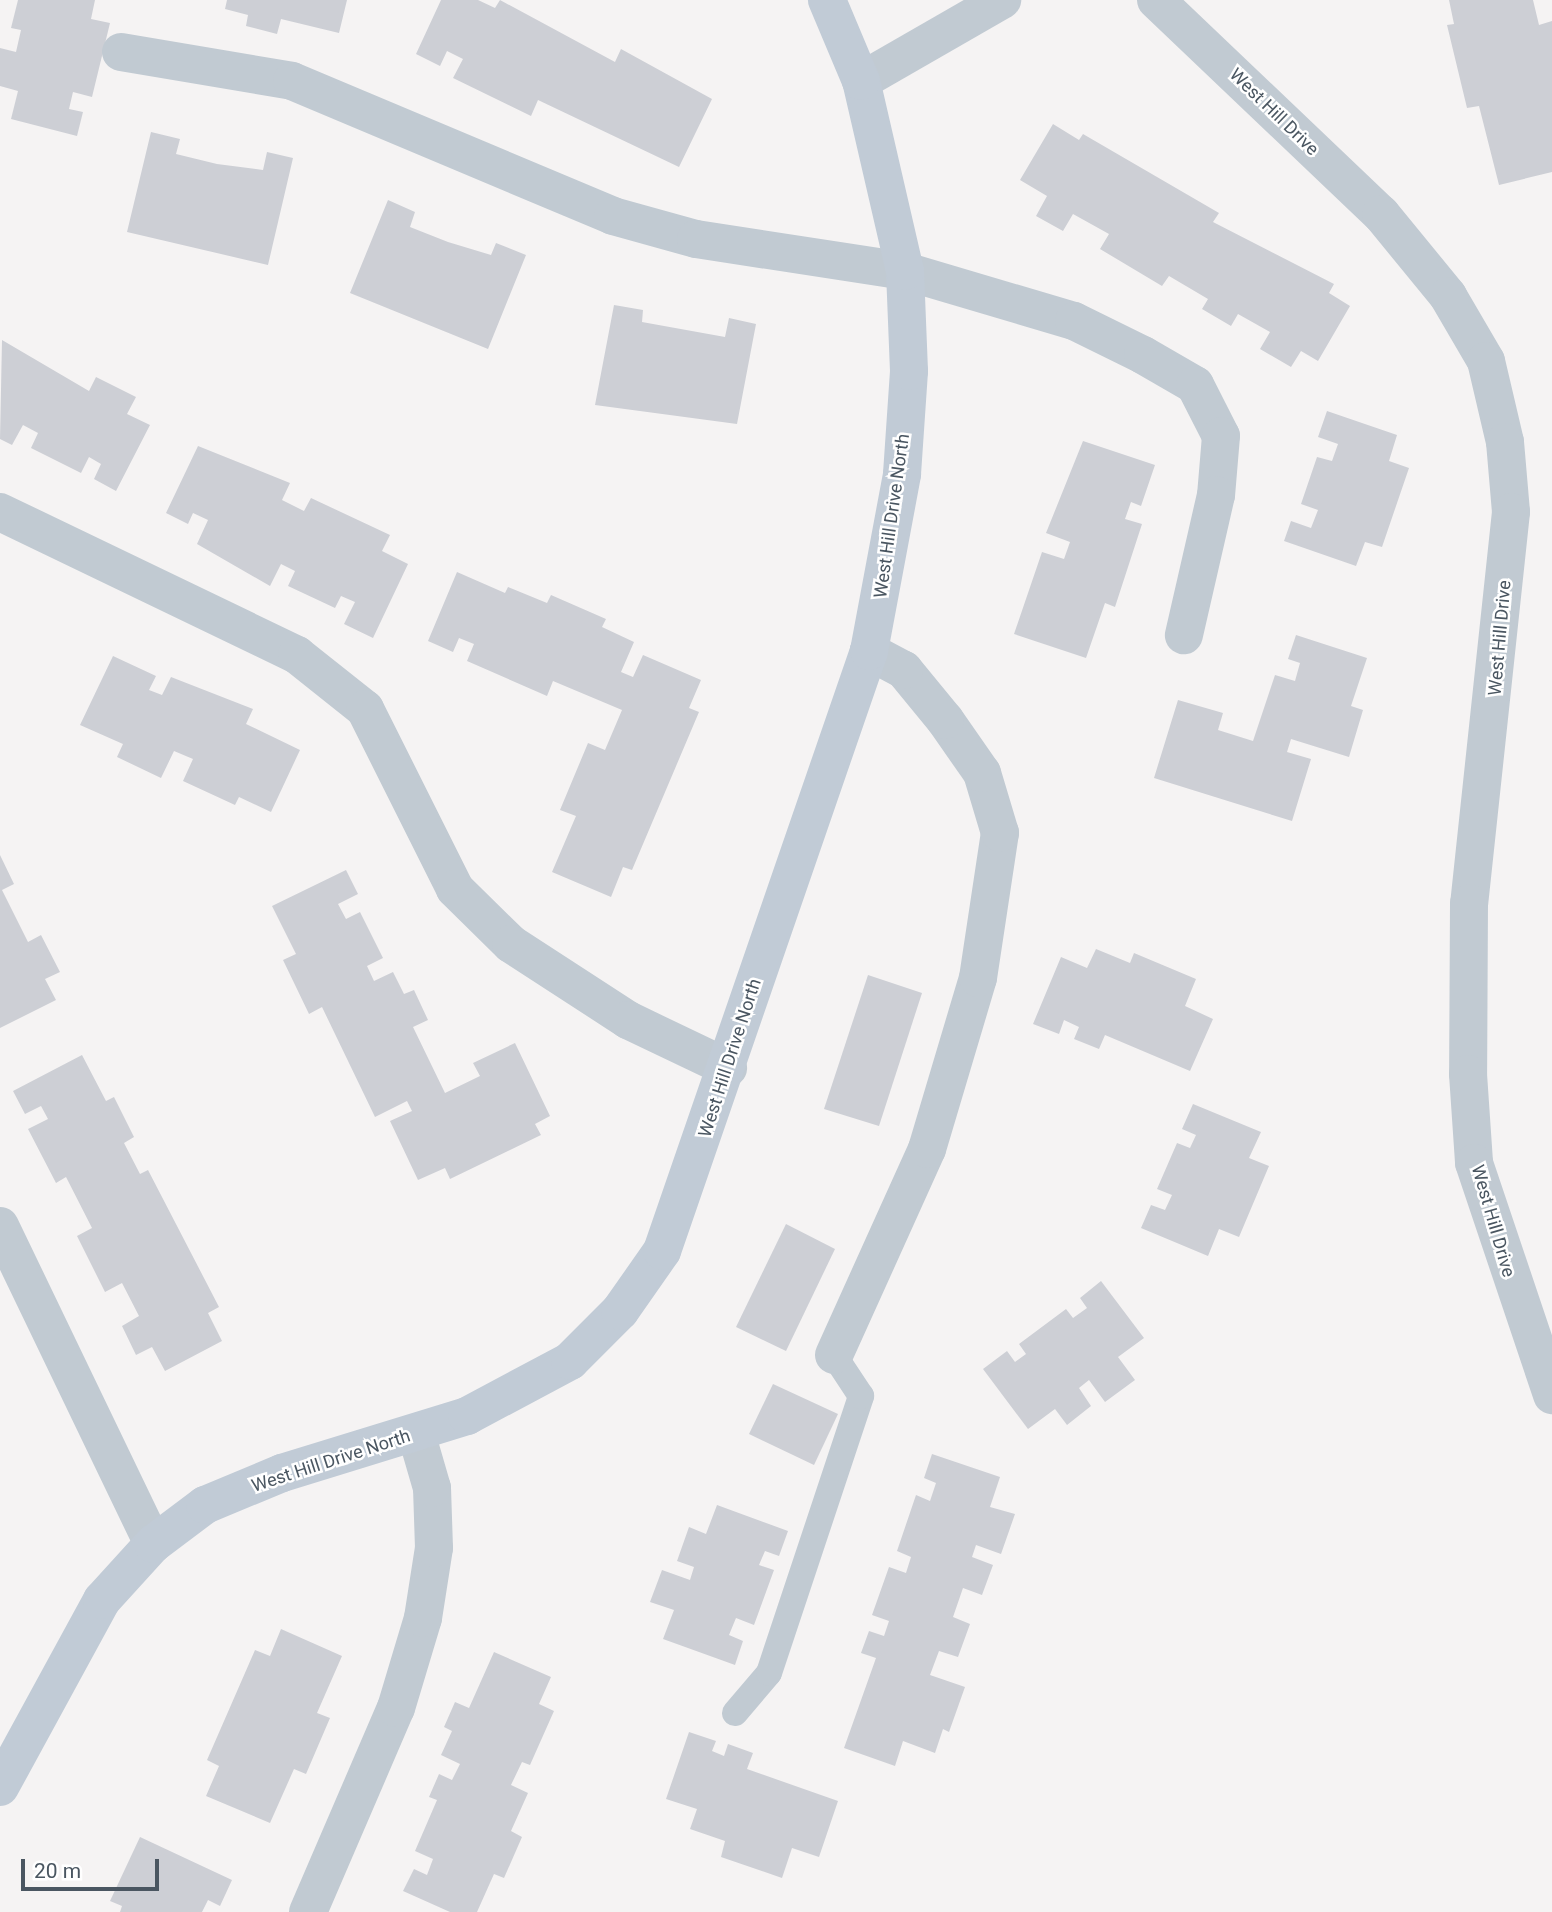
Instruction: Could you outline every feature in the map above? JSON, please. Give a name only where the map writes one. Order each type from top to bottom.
[{"type":"street","name":"West Hill Drive North","points":[[0,1787],[102,1600],[153,1544],[205,1505],[282,1473],[467,1416],[570,1361],[620,1311],[662,1251],[728,1068],[869,651],[902,474],[909,371],[905,271],[861,80],[827,0]]},
{"type":"street","points":[[861,80],[1002,0]]},
{"type":"street","name":"West Hill Drive","points":[[1156,0],[1381,214],[1448,296],[1486,361],[1505,442],[1511,512],[1468,903],[1468,1074],[1474,1163],[1552,1395]]},
{"type":"street","points":[[121,52],[292,81],[613,216],[696,239],[905,271],[1074,321],[1195,385],[1221,436],[1216,495],[1184,635]]},
{"type":"street","points":[[0,512],[297,655],[365,709],[455,889],[511,944],[628,1020],[728,1068]]},
{"type":"street","points":[[834,1355],[927,1149],[978,978],[1000,833],[982,773],[945,720],[904,670],[869,651]]},
{"type":"street","points":[[0,1226],[12,1288],[153,1544]]},
{"type":"street","points":[[308,1912],[396,1708],[423,1618],[434,1548],[432,1488],[416,1433]]},
{"type":"lane","points":[[735,1713],[769,1673],[861,1396],[834,1355]]},
{"type":"building","points":[[18,0],[95,0],[91,19],[110,23],[92,97],[73,92],[69,109],[83,112],[77,136],[11,119],[18,91],[0,86],[0,48],[16,52],[21,30],[11,28]]},
{"type":"building","points":[[227,0],[347,0],[339,33],[281,19],[277,34],[246,26],[248,15],[225,9]]},
{"type":"building","points":[[441,0],[478,0],[495,8],[500,0],[615,62],[621,49],[712,99],[679,167],[538,100],[531,116],[453,78],[463,59],[447,51],[440,66],[416,54]]},
{"type":"building","points":[[1449,0],[1533,0],[1539,25],[1552,21],[1552,172],[1499,185],[1479,106],[1467,108],[1447,25],[1454,24]]},
{"type":"building","points":[[1053,124],[1079,140],[1083,134],[1219,213],[1213,222],[1334,284],[1329,293],[1350,306],[1318,361],[1301,351],[1291,367],[1260,349],[1270,332],[1238,314],[1231,326],[1202,309],[1208,299],[1169,276],[1162,286],[1100,249],[1109,234],[1073,214],[1063,231],[1036,216],[1047,196],[1020,180]]},
{"type":"building","points":[[151,132],[180,139],[176,154],[217,164],[263,170],[267,152],[293,158],[268,265],[127,232]]},
{"type":"building","points":[[388,200],[415,212],[410,227],[491,255],[496,243],[526,255],[488,349],[350,293]]},
{"type":"building","points":[[614,305],[643,310],[642,322],[725,337],[729,318],[756,324],[737,424],[595,405]]},
{"type":"building","points":[[2,340],[89,391],[96,377],[136,397],[127,414],[150,425],[116,491],[94,479],[101,464],[89,457],[81,473],[31,448],[38,433],[23,425],[12,445],[0,439]]},
{"type":"building","points":[[1327,411],[1397,435],[1389,461],[1409,468],[1382,547],[1365,542],[1356,566],[1284,541],[1291,521],[1311,528],[1318,510],[1301,504],[1317,457],[1332,461],[1338,444],[1318,437]]},
{"type":"building","points":[[1083,441],[1155,465],[1141,506],[1131,502],[1125,519],[1142,524],[1115,607],[1105,603],[1086,658],[1014,634],[1042,552],[1064,559],[1070,542],[1046,533]]},
{"type":"building","points":[[198,446],[290,483],[282,500],[304,511],[311,498],[390,535],[382,551],[408,564],[373,638],[344,624],[355,602],[341,596],[335,608],[288,586],[295,571],[281,564],[270,586],[197,544],[208,520],[193,513],[188,524],[166,513]]},
{"type":"building","points":[[457,572],[505,593],[508,587],[547,603],[551,595],[606,619],[602,627],[634,642],[621,672],[633,677],[643,655],[701,680],[689,708],[699,712],[632,870],[623,867],[611,897],[552,872],[576,816],[560,810],[588,743],[605,750],[622,710],[553,681],[547,696],[467,661],[474,644],[459,638],[453,652],[428,641]]},
{"type":"building","points":[[1296,635],[1367,658],[1351,706],[1363,710],[1349,757],[1291,739],[1287,752],[1311,759],[1292,821],[1154,778],[1178,700],[1223,713],[1218,730],[1253,741],[1275,675],[1295,681],[1300,663],[1288,659]]},
{"type":"building","points":[[113,656],[156,676],[149,690],[162,695],[171,677],[253,709],[246,724],[300,750],[271,812],[239,797],[235,805],[183,781],[193,759],[174,751],[161,778],[117,757],[123,744],[80,725]]},
{"type":"building","points":[[0,855],[14,884],[2,890],[28,942],[41,935],[60,972],[45,979],[56,1000],[0,1028]]},
{"type":"building","points":[[346,870],[358,894],[338,904],[346,919],[360,912],[383,958],[367,966],[374,981],[393,972],[404,994],[414,990],[428,1020],[413,1027],[445,1093],[480,1076],[473,1063],[515,1043],[550,1116],[535,1124],[541,1135],[450,1179],[445,1168],[418,1180],[390,1121],[412,1111],[407,1101],[375,1117],[322,1007],[309,1014],[283,960],[296,954],[272,906]]},
{"type":"building","points":[[1096,949],[1130,963],[1134,953],[1196,979],[1185,1006],[1213,1019],[1190,1071],[1105,1035],[1099,1049],[1074,1039],[1079,1027],[1064,1020],[1059,1034],[1033,1024],[1061,957],[1087,968]]},
{"type":"building","points":[[868,975],[922,993],[879,1126],[824,1109]]},
{"type":"building","points":[[82,1055],[106,1101],[114,1097],[134,1137],[124,1143],[140,1174],[148,1170],[219,1307],[208,1313],[222,1341],[165,1371],[152,1347],[136,1355],[122,1326],[139,1316],[122,1283],[105,1292],[77,1236],[92,1228],[66,1177],[56,1183],[28,1129],[48,1119],[41,1106],[25,1114],[13,1091]]},
{"type":"building","points":[[1193,1104],[1261,1132],[1249,1158],[1269,1166],[1239,1237],[1219,1229],[1208,1256],[1141,1228],[1151,1205],[1165,1210],[1172,1195],[1157,1189],[1177,1143],[1190,1148],[1196,1135],[1182,1129]]},
{"type":"building","points":[[786,1224],[835,1249],[786,1351],[736,1327]]},
{"type":"building","points":[[1101,1281],[1144,1338],[1118,1357],[1135,1380],[1105,1402],[1089,1380],[1079,1388],[1091,1406],[1067,1425],[1055,1409],[1028,1429],[983,1369],[1007,1351],[1015,1362],[1026,1354],[1019,1344],[1066,1309],[1073,1318],[1087,1308],[1080,1298]]},
{"type":"building","points":[[773,1384],[838,1414],[814,1465],[749,1434]]},
{"type":"building","points":[[932,1454],[1000,1477],[990,1507],[1015,1514],[1001,1554],[976,1545],[972,1557],[993,1565],[982,1595],[963,1588],[953,1617],[970,1624],[958,1657],[939,1651],[930,1675],[965,1687],[949,1732],[943,1729],[935,1753],[903,1741],[895,1766],[844,1748],[876,1658],[861,1653],[869,1631],[884,1636],[889,1621],[872,1615],[889,1567],[906,1573],[911,1557],[897,1551],[916,1495],[930,1501],[936,1483],[924,1478]]},
{"type":"building","points":[[717,1505],[788,1531],[779,1556],[765,1551],[759,1565],[774,1570],[754,1625],[736,1618],[729,1635],[743,1641],[735,1665],[663,1639],[674,1610],[650,1602],[662,1570],[690,1580],[694,1567],[677,1561],[689,1527],[706,1534]]},
{"type":"building","points":[[281,1629],[342,1656],[317,1713],[330,1718],[306,1774],[294,1769],[270,1823],[206,1796],[219,1766],[207,1760],[255,1650],[270,1656]]},
{"type":"building","points":[[494,1652],[551,1677],[539,1704],[554,1711],[530,1765],[522,1762],[511,1785],[528,1793],[511,1831],[522,1837],[504,1878],[494,1874],[477,1912],[450,1912],[403,1891],[414,1869],[427,1875],[433,1859],[415,1851],[437,1800],[429,1797],[439,1774],[452,1780],[460,1764],[441,1755],[452,1731],[444,1727],[455,1702],[469,1708]]},
{"type":"building","points":[[689,1732],[716,1741],[712,1751],[724,1756],[728,1744],[753,1753],[747,1769],[838,1801],[819,1857],[792,1848],[782,1878],[721,1857],[725,1841],[690,1829],[697,1809],[666,1799]]},
{"type":"building","points":[[140,1837],[232,1880],[220,1906],[208,1900],[202,1912],[120,1912],[122,1906],[110,1901]]}]
